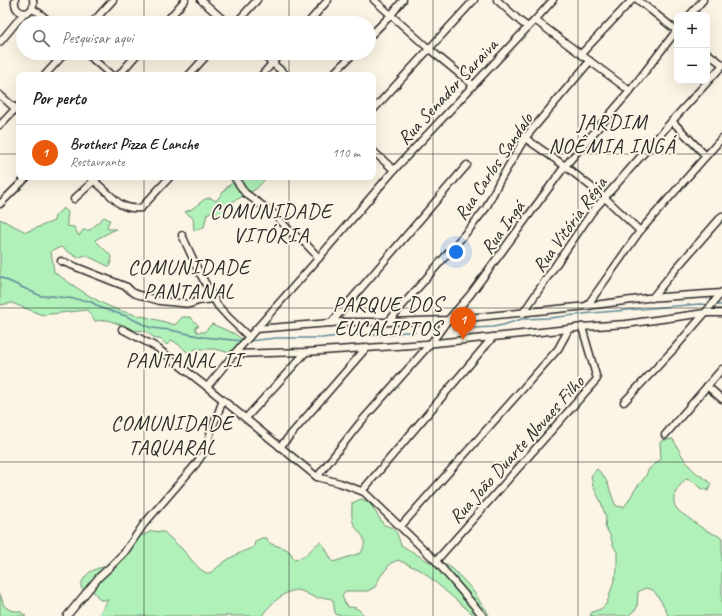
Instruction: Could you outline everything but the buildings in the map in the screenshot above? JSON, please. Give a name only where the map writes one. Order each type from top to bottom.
[{"type":"street","points":[[15,0],[15,6],[18,11],[24,13]]},
{"type":"street","points":[[98,16],[113,0]]},
{"type":"street","points":[[171,16],[185,0]]},
{"type":"street","points":[[200,0],[219,16]]},
{"type":"street","points":[[242,16],[257,0]]},
{"type":"street","points":[[314,16],[328,0]]},
{"type":"street","points":[[374,0],[428,48],[473,85]]},
{"type":"street","points":[[376,30],[403,0]]},
{"type":"street","points":[[376,107],[428,48],[474,0]]},
{"type":"street","points":[[497,0],[528,27]]},
{"type":"street","name":"Rua Senador Saraiva","points":[[207,387],[394,170],[553,0]]},
{"type":"street","points":[[581,54],[632,0]]},
{"type":"street","points":[[638,0],[674,28]]},
{"type":"street","points":[[693,12],[703,0]]},
{"type":"street","points":[[22,16],[32,9],[34,1]]},
{"type":"street","points":[[32,9],[43,16]]},
{"type":"street","points":[[535,20],[630,91]]},
{"type":"street","points":[[0,42],[16,23]]},
{"type":"street","name":"Rua Ingá","points":[[317,477],[359,424],[431,343],[448,320],[470,295],[565,166],[630,91],[674,34]]},
{"type":"street","points":[[710,55],[722,65]]},
{"type":"street","points":[[49,72],[59,60]]},
{"type":"street","points":[[94,60],[108,72]]},
{"type":"street","points":[[122,72],[132,60]]},
{"type":"street","points":[[192,72],[203,60]]},
{"type":"street","points":[[269,60],[282,72]]},
{"type":"street","points":[[264,72],[275,60]]},
{"type":"street","points":[[335,72],[347,60]]},
{"type":"street","name":"Rua Carlos Sandalo","points":[[388,322],[486,208],[499,182],[525,138],[590,61]]},
{"type":"street","name":"Rua Vitória Régia","points":[[524,313],[592,212],[722,65]]},
{"type":"street","points":[[0,95],[16,107]]},
{"type":"street","points":[[0,125],[16,110]]},
{"type":"street","points":[[672,121],[706,156]]},
{"type":"street","points":[[525,138],[565,166],[604,197],[640,231]]},
{"type":"street","points":[[587,306],[640,231],[722,138]]},
{"type":"street","points":[[376,154],[394,170]]},
{"type":"street","points":[[331,323],[467,165]]},
{"type":"street","points":[[0,204],[24,180]]},
{"type":"street","points":[[74,199],[92,180]]},
{"type":"street","points":[[96,180],[124,206],[130,208],[141,208],[167,180]]},
{"type":"street","points":[[236,180],[245,193],[274,214],[319,258]]},
{"type":"street","points":[[652,298],[722,216]]},
{"type":"street","points":[[182,235],[213,299],[228,318],[249,337]]},
{"type":"street","points":[[61,261],[127,287],[136,294],[160,301],[190,304],[198,301],[213,299]]},
{"type":"street","points":[[256,329],[343,322],[448,320],[652,298],[722,293]]},
{"type":"street","points":[[624,402],[673,350],[722,293]]},
{"type":"street","points":[[234,354],[306,352],[431,343],[582,327],[626,324],[705,313],[722,313]]},
{"type":"street","name":"Rua João Duarte Novaes Filho","points":[[436,561],[597,379],[582,327]]},
{"type":"street","points":[[122,329],[156,347],[246,418],[317,477],[340,483],[364,492],[436,561],[482,616]]},
{"type":"street","points":[[401,526],[558,349],[569,329]]},
{"type":"street","points":[[362,491],[493,337]]},
{"type":"street","points":[[280,447],[367,347]]},
{"type":"street","points":[[246,418],[306,352]]},
{"type":"street","points":[[665,435],[722,369]]},
{"type":"street","points":[[707,386],[722,399]]},
{"type":"street","points":[[67,616],[99,577],[124,553],[144,524],[199,459],[206,449],[223,400]]},
{"type":"green space","points":[[237,180],[264,180],[256,189],[223,207],[224,214],[218,217],[214,210],[207,214],[204,227],[194,231],[193,218],[185,212],[192,209],[205,199],[211,198],[216,201],[228,186]]},
{"type":"green space","points":[[63,208],[68,212],[67,226],[74,227],[79,236],[83,230],[90,230],[104,217],[110,220],[107,226],[108,229],[116,229],[95,240],[112,257],[110,267],[85,255],[78,258],[61,247],[51,251],[54,272],[95,299],[112,308],[175,325],[182,317],[190,317],[199,326],[195,327],[197,332],[204,332],[212,324],[235,334],[245,342],[234,354],[215,349],[195,349],[189,354],[172,340],[167,345],[160,339],[156,339],[145,331],[134,330],[108,320],[95,321],[87,310],[42,315],[12,303],[0,305],[0,219],[26,232],[54,221],[55,216]]},
{"type":"green space","points":[[673,439],[690,467],[711,484],[708,491],[686,479],[678,489],[674,497],[674,501],[677,509],[697,525],[722,537],[722,616],[668,616],[662,603],[653,590],[645,588],[638,592],[637,608],[628,616],[590,616],[592,612],[601,609],[607,603],[617,571],[617,552],[605,527],[606,518],[601,502],[593,486],[591,476],[597,469],[607,482],[616,506],[624,507],[649,469],[661,459],[660,442]]},
{"type":"green space","points":[[361,499],[369,502],[384,525],[394,529],[401,545],[431,563],[445,564],[453,569],[471,588],[486,609],[489,616],[475,616],[422,571],[398,560],[391,563],[380,577],[375,587],[368,591],[345,591],[342,596],[348,607],[356,608],[365,616],[337,615],[335,613],[333,600],[328,598],[316,598],[297,590],[282,596],[268,608],[262,616],[98,616],[108,600],[100,600],[94,592],[86,591],[81,588],[83,581],[90,572],[103,567],[112,561],[125,545],[139,535],[152,531],[164,532],[202,571],[206,573],[213,571],[231,557],[254,547],[255,541],[262,538],[267,538],[268,542],[271,544],[286,549],[293,558],[297,559],[304,556],[321,542],[333,562],[361,553],[364,539],[353,522],[352,503]]},
{"type":"green space","points":[[0,594],[4,606],[10,610],[21,612],[26,616],[0,616]]},
{"type":"waterway","points":[[0,277],[41,296],[90,301],[101,308],[126,316],[151,328],[170,330],[203,337],[243,341]]},
{"type":"waterway","points":[[454,329],[493,327],[522,319],[550,318],[700,304],[710,305]]},
{"type":"waterway","points":[[714,305],[722,305]]},
{"type":"waterway","points":[[248,341],[276,338],[322,338],[346,335],[390,335],[404,332],[415,332]]},
{"type":"place","name":"Brothers Pizza E Lanche","points":[[463,340]]},
{"type":"district","name":"JARDIM NOÊMIA INGÁ","points":[[612,134]]},
{"type":"district","name":"COMUNIDADE VITÓRIA","points":[[271,223]]},
{"type":"district","name":"COMUNIDADE PANTANAL","points":[[189,279]]},
{"type":"district","name":"PARQUE DOS EUCALIPTOS","points":[[388,316]]},
{"type":"district","name":"PANTANAL II","points":[[184,360]]},
{"type":"district","name":"COMUNIDADE TAQUARAL","points":[[172,435]]}]
